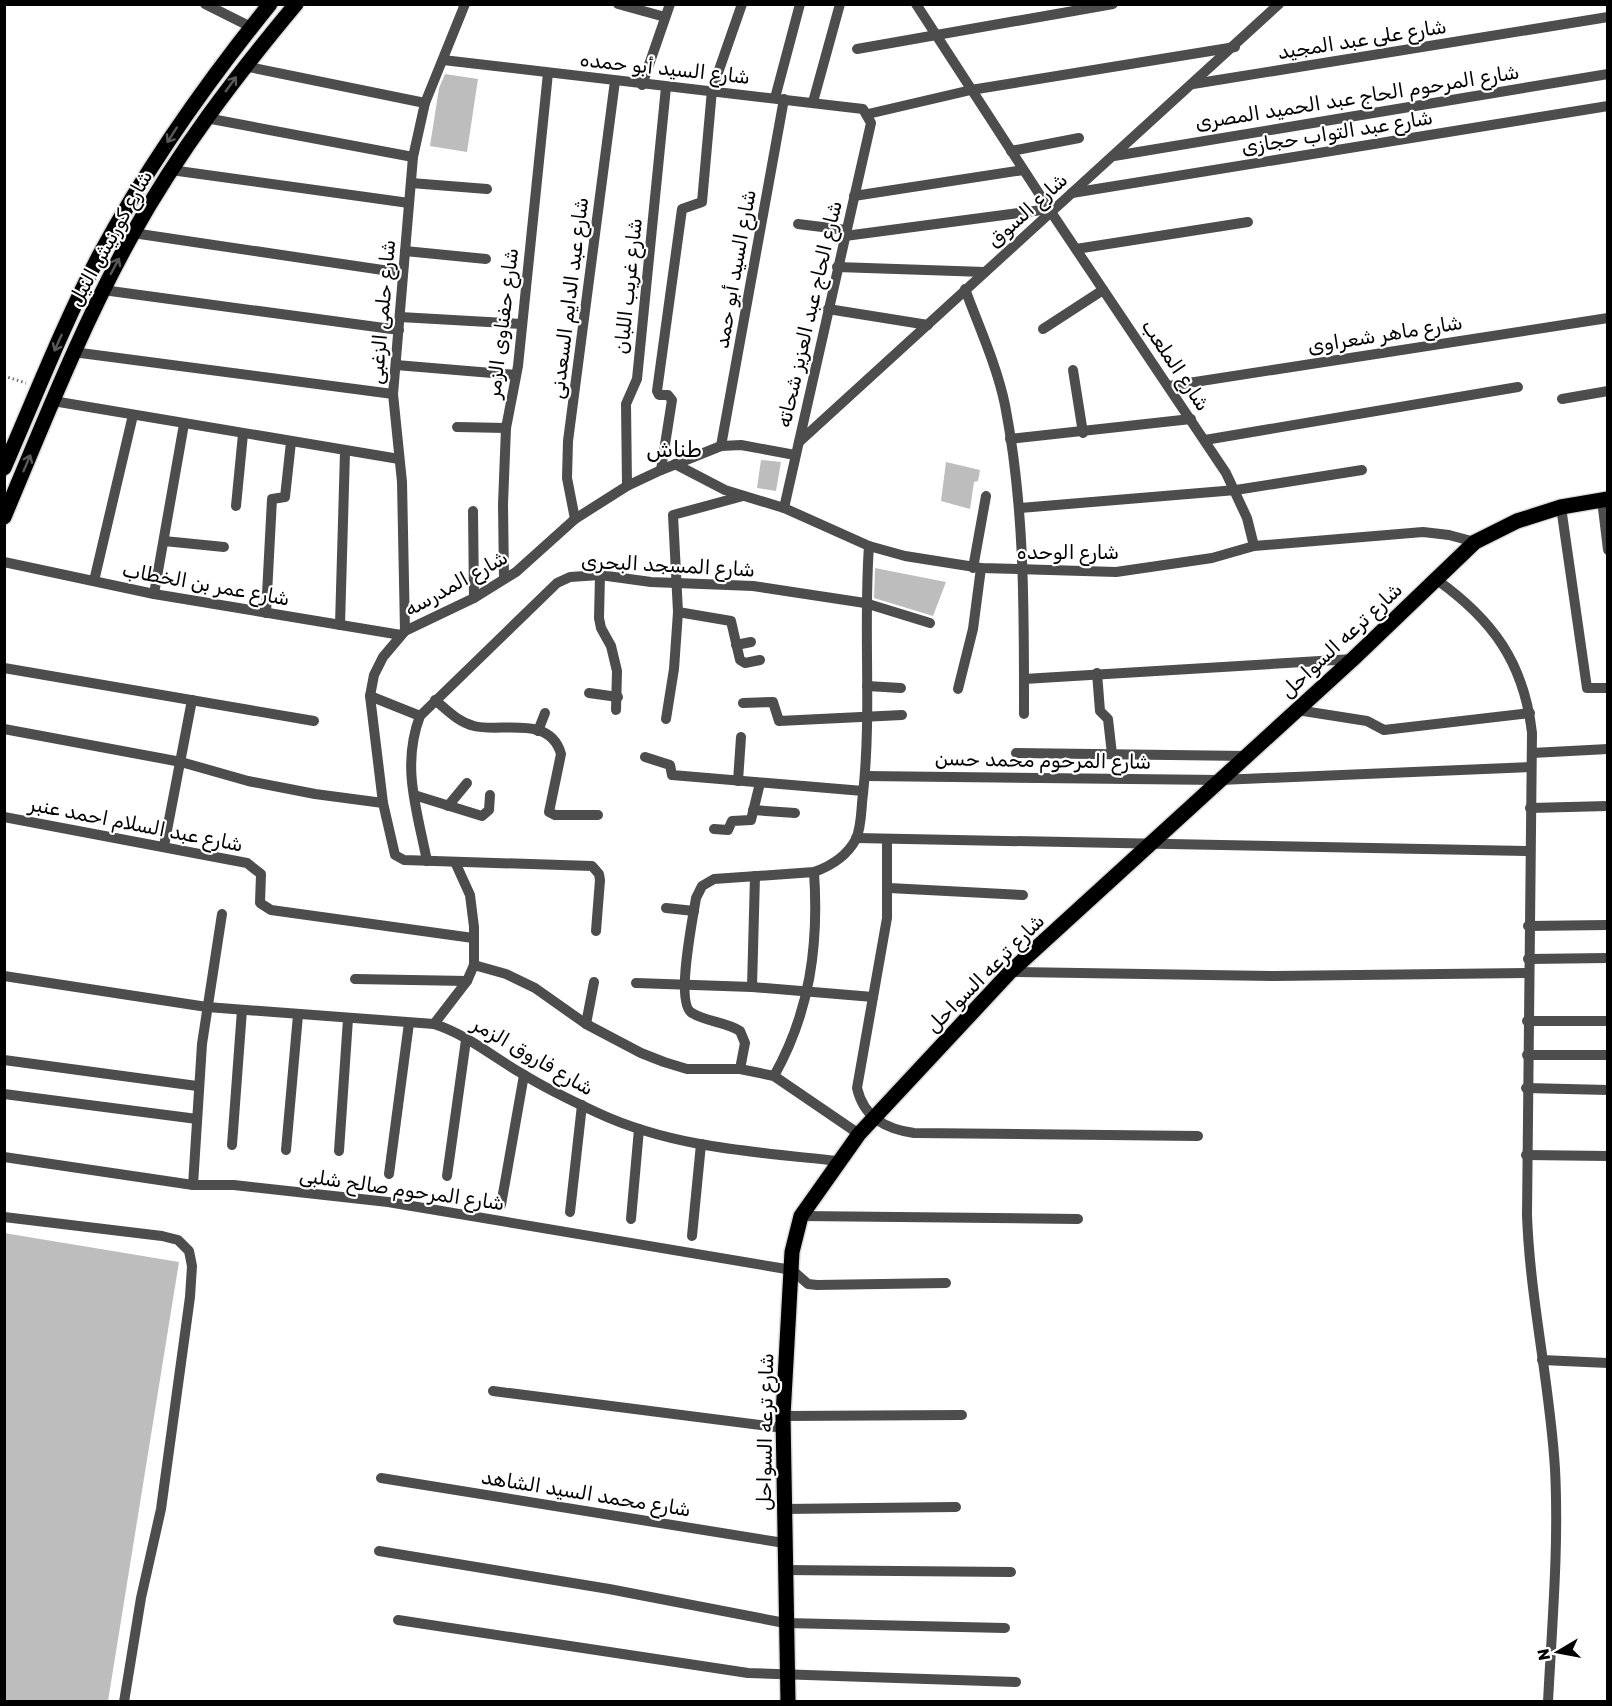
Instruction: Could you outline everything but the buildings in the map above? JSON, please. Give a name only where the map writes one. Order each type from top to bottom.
[{"type":"main road","name":"شارع كورنيش النيل","points":[[4,468],[99,258],[141,183],[180,124],[270,4]]},
{"type":"main road","name":"شارع كورنيش النيل","points":[[4,517],[73,352],[133,233],[206,118],[244,66],[296,4]]},
{"type":"main road","name":"شارع ترعه السواحل","points":[[788,1701],[783,1422],[795,1233],[801,1216],[838,1161],[859,1134],[1010,972],[1353,659],[1475,542],[1517,521],[1561,507],[1605,500]]},
{"type":"street","points":[[205,4],[251,27]]},
{"type":"street","name":"شارع حلمى الزغبى","points":[[403,633],[402,482],[393,394],[413,157],[425,103],[465,4]]},
{"type":"street","points":[[618,4],[665,18]]},
{"type":"street","points":[[642,85],[670,4]]},
{"type":"street","points":[[661,470],[672,399],[668,394],[659,395],[657,391],[682,209],[702,202],[712,90],[742,4]]},
{"type":"street","name":"شارع السيد أبو حمد","points":[[721,446],[779,98],[800,4]]},
{"type":"street","points":[[813,102],[840,4]]},
{"type":"street","name":"شارع الملعب","points":[[916,4],[1050,211],[1205,440],[1236,490],[1247,518],[1254,546]]},
{"type":"street","points":[[857,49],[1113,4]]},
{"type":"street","name":"شارع السوق","points":[[799,442],[1279,4]]},
{"type":"street","name":"شارع على عبد المجيد","points":[[1193,84],[1608,17]]},
{"type":"street","points":[[868,114],[971,90],[1235,46]]},
{"type":"street","name":"شارع السيد أبو حمده","points":[[442,60],[642,85],[712,90],[813,102],[863,110],[868,114]]},
{"type":"street","points":[[244,66],[425,103]]},
{"type":"street","name":"شارع حفناوى الزمر","points":[[504,579],[503,504],[506,428],[516,375],[548,73]]},
{"type":"street","name":"شارع المرحوم الحاج عبد الحميد المصرى","points":[[1113,156],[1608,74]]},
{"type":"street","name":"شارع عبد الدايم السعدنى","points":[[575,519],[567,478],[568,441],[615,81]]},
{"type":"street","name":"شارع غريب اللبان","points":[[627,486],[626,404],[637,379],[666,87]]},
{"type":"street","name":"شارع عبد التواب حجازى","points":[[1072,193],[1608,106]]},
{"type":"street","name":"شارع الحاج عبد العزيز شحاته","points":[[784,508],[870,128],[868,114]]},
{"type":"street","points":[[206,118],[413,157]]},
{"type":"street","points":[[1011,151],[1079,138]]},
{"type":"street","points":[[171,170],[410,203]]},
{"type":"street","points":[[854,196],[1023,170]]},
{"type":"street","points":[[411,183],[487,189]]},
{"type":"street","points":[[798,224],[846,233],[1050,211]]},
{"type":"street","points":[[1076,249],[1248,222]]},
{"type":"street","points":[[133,233],[403,273]]},
{"type":"street","points":[[405,251],[486,259]]},
{"type":"street","points":[[837,267],[985,272]]},
{"type":"street","points":[[965,289],[994,366],[1010,439],[1020,508],[1024,714]]},
{"type":"street","points":[[103,290],[399,330]]},
{"type":"street","points":[[1042,329],[1103,290]]},
{"type":"street","points":[[828,309],[928,325]]},
{"type":"street","points":[[399,317],[522,324]]},
{"type":"street","name":"شارع ماهر شعراوى","points":[[1168,386],[1608,318]]},
{"type":"street","points":[[73,352],[393,394]]},
{"type":"street","points":[[396,365],[516,375]]},
{"type":"street","points":[[1073,370],[1083,433]]},
{"type":"street","points":[[1205,440],[1518,387]]},
{"type":"street","points":[[1562,399],[1608,391]]},
{"type":"street","points":[[52,401],[345,452],[399,459]]},
{"type":"street","points":[[94,581],[133,415]]},
{"type":"street","points":[[1010,439],[1083,433],[1191,419]]},
{"type":"street","points":[[154,594],[184,424]]},
{"type":"street","points":[[457,427],[506,428]]},
{"type":"street","points":[[236,506],[243,434]]},
{"type":"street","points":[[266,614],[272,499],[285,498],[291,442]]},
{"type":"street","points":[[721,446],[741,445],[795,455]]},
{"type":"street","name":"شارع المدرسه","points":[[427,861],[404,860],[395,855],[391,848],[370,696],[374,675],[383,657],[403,633],[474,598],[516,572],[575,519],[627,486],[721,446]]},
{"type":"street","points":[[340,625],[345,452]]},
{"type":"street","name":"شارع الوحده","points":[[675,464],[743,496],[784,508],[869,546],[905,556],[977,568],[1107,572],[1165,567],[1212,558],[1254,546],[1423,532],[1449,535],[1475,542]]},
{"type":"street","points":[[1020,508],[1236,490],[1362,470]]},
{"type":"street","points":[[666,719],[674,669],[678,612],[675,514],[743,496]]},
{"type":"street","points":[[958,689],[973,629],[977,568],[986,496]]},
{"type":"street","points":[[1605,500],[1608,550]]},
{"type":"street","points":[[1561,507],[1587,688],[1608,688]]},
{"type":"street","points":[[473,511],[474,598]]},
{"type":"street","points":[[164,541],[224,547]]},
{"type":"street","points":[[740,1069],[744,1037],[735,1028],[692,1013],[685,1005],[684,984],[696,898],[702,886],[714,879],[814,872],[838,860],[856,838],[865,776],[867,686],[865,603],[869,546]]},
{"type":"street","name":"شارع عمر بن الخطاب","points":[[5,562],[154,594],[266,614],[403,633]]},
{"type":"street","points":[[600,576],[599,618],[615,658],[618,697],[616,710]]},
{"type":"street","name":"شارع المسجد البحرى","points":[[427,861],[409,758],[412,736],[420,716],[557,583],[570,577],[600,576],[676,584],[753,586],[865,603],[930,623]]},
{"type":"street","points":[[1437,580],[1464,600],[1488,624],[1507,651],[1521,681],[1530,713],[1532,753],[1526,1155],[1528,1251],[1552,1433],[1556,1498],[1548,1701]]},
{"type":"street","points":[[678,612],[731,621],[742,662],[760,660]]},
{"type":"street","points":[[736,645],[751,642]]},
{"type":"street","points":[[1024,680],[1097,673],[1353,659]]},
{"type":"street","points":[[4,668],[314,721]]},
{"type":"street","points":[[1097,673],[1100,711],[1108,719],[1112,754]]},
{"type":"street","points":[[867,686],[901,688]]},
{"type":"street","points":[[589,693],[618,697]]},
{"type":"street","points":[[370,696],[420,716]]},
{"type":"street","points":[[164,846],[192,699]]},
{"type":"street","points":[[435,700],[456,718],[471,726],[490,728],[518,726],[538,731],[559,747],[561,754],[549,812],[551,815],[598,815]]},
{"type":"street","points":[[743,703],[773,702],[779,721],[902,715]]},
{"type":"street","points":[[1297,710],[1367,722],[1384,730],[1530,713]]},
{"type":"street","points":[[538,731],[545,714]]},
{"type":"street","points":[[4,729],[181,762],[248,781],[383,803]]},
{"type":"street","points":[[738,781],[741,737]]},
{"type":"street","points":[[1532,753],[1608,749]]},
{"type":"street","points":[[1016,753],[1247,756]]},
{"type":"street","points":[[645,757],[670,765],[672,775],[863,791]]},
{"type":"street","name":"شارع المرحوم محمد حسن","points":[[865,776],[1220,780],[1531,767]]},
{"type":"street","points":[[448,806],[467,783]]},
{"type":"street","points":[[714,829],[728,830],[732,821],[750,820],[759,783]]},
{"type":"street","points":[[414,795],[482,816],[489,810],[490,795]]},
{"type":"street","points":[[1530,808],[1608,806]]},
{"type":"street","points":[[753,810],[795,813]]},
{"type":"street","name":"شارع عبد السلام احمد عنبر","points":[[4,817],[247,863],[261,874],[260,903],[271,910],[473,938]]},
{"type":"street","points":[[856,838],[1529,851]]},
{"type":"street","points":[[887,839],[889,888],[887,918],[857,1088],[860,1102],[874,1120],[891,1130],[914,1133],[1198,1136]]},
{"type":"street","points":[[427,861],[592,866],[599,874],[600,880],[596,931]]},
{"type":"street","points":[[434,1024],[467,981],[474,965],[470,895],[455,862]]},
{"type":"street","points":[[774,1076],[788,1051],[808,992],[815,952],[817,912],[814,872]]},
{"type":"street","points":[[752,987],[755,876]]},
{"type":"street","points":[[889,888],[1023,895]]},
{"type":"street","points":[[666,908],[694,912]]},
{"type":"street","points":[[193,1185],[197,1086],[222,914]]},
{"type":"street","points":[[1528,926],[1608,925]]},
{"type":"street","points":[[1528,959],[1608,958]]},
{"type":"street","points":[[474,965],[506,974],[535,988],[586,1024],[641,1053],[701,1071],[740,1069],[774,1076],[859,1134]]},
{"type":"street","points":[[1010,972],[1274,976],[1528,973]]},
{"type":"street","name":"شارع فاروق الزمر","points":[[4,976],[207,1007],[434,1024],[582,1105],[639,1129],[701,1144],[838,1161]]},
{"type":"street","points":[[355,979],[467,981]]},
{"type":"street","points":[[586,1024],[594,982]]},
{"type":"street","points":[[636,983],[752,987],[873,998]]},
{"type":"street","points":[[232,1145],[242,1010]]},
{"type":"street","points":[[286,1150],[298,1015]]},
{"type":"street","points":[[339,1151],[348,1019]]},
{"type":"street","points":[[1527,1021],[1608,1021]]},
{"type":"street","points":[[389,1174],[409,1023]]},
{"type":"street","points":[[447,1176],[466,1040]]},
{"type":"street","points":[[1527,1055],[1608,1055]]},
{"type":"street","points":[[4,1060],[197,1086]]},
{"type":"street","points":[[501,1204],[524,1075]]},
{"type":"street","points":[[1526,1088],[1608,1090]]},
{"type":"street","points":[[4,1094],[197,1119]]},
{"type":"street","points":[[570,1212],[582,1105]]},
{"type":"street","points":[[631,1219],[639,1129]]},
{"type":"street","points":[[692,1236],[701,1144]]},
{"type":"street","points":[[1526,1155],[1608,1156]]},
{"type":"street","name":"شارع المرحوم صالح شلبى","points":[[4,1157],[193,1185],[234,1185],[388,1202],[792,1270]]},
{"type":"street","points":[[801,1216],[1078,1219]]},
{"type":"street","points":[[4,1217],[162,1236],[178,1240],[189,1251],[192,1266],[190,1297],[169,1460],[124,1701]]},
{"type":"street","points":[[792,1270],[808,1284],[817,1286],[946,1283]]},
{"type":"street","points":[[1542,1360],[1608,1363]]},
{"type":"street","points":[[492,1391],[783,1422],[963,1415]]},
{"type":"street","name":"شارع محمد السيد الشاهد","points":[[381,1478],[784,1543]]},
{"type":"street","points":[[784,1509],[956,1507]]},
{"type":"street","points":[[379,1551],[609,1589],[785,1623],[1005,1628]]},
{"type":"street","points":[[784,1570],[1011,1572]]},
{"type":"street","points":[[398,1620],[712,1668],[786,1675],[1016,1682]]},
{"type":"path","points":[[4,376],[39,387]]},
{"type":"district","name":"طناش","points":[[674,449]]}]
